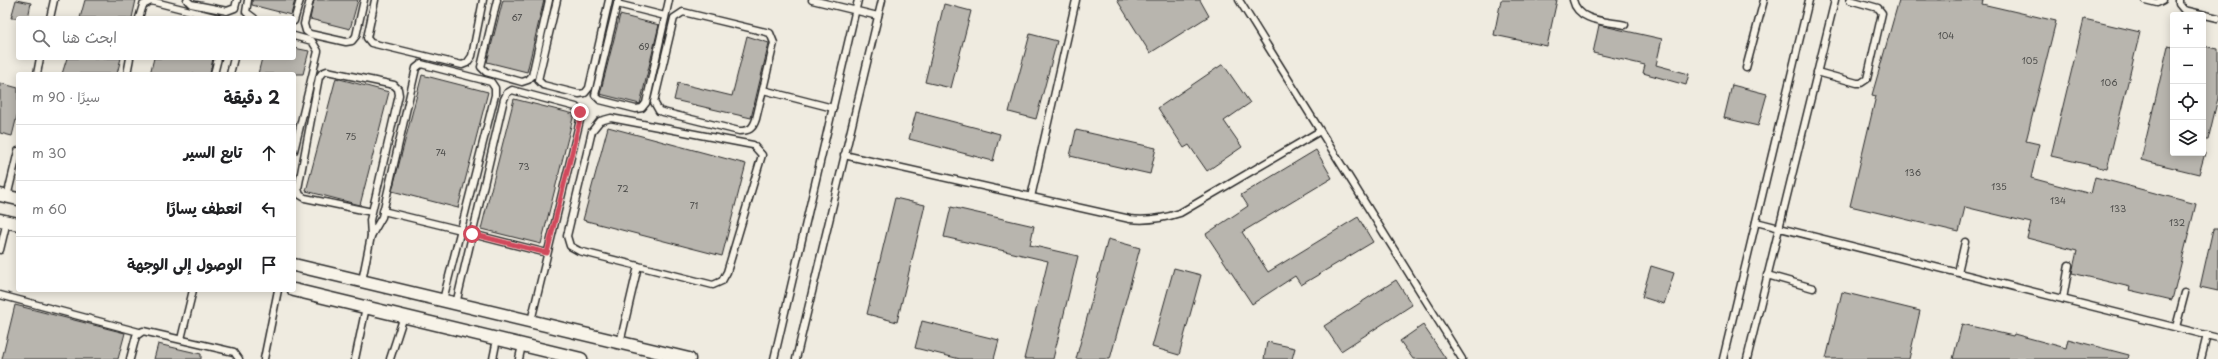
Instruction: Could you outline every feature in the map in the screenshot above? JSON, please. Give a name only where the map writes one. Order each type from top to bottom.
[{"type":"street","points":[[296,265],[689,359]]},
{"type":"street","points":[[296,290],[498,339],[566,357],[581,359]]},
{"type":"lane","points":[[50,16],[54,0]]},
{"type":"lane","points":[[187,0],[191,4],[227,12],[235,8],[237,0]]},
{"type":"lane","points":[[248,0],[246,12],[251,16]]},
{"type":"lane","points":[[296,16],[300,0]]},
{"type":"lane","points":[[310,0],[304,24],[306,31],[310,34],[346,42],[352,40],[356,36],[364,0]]},
{"type":"lane","points":[[375,0],[367,38],[370,44],[462,65],[471,59],[484,0]]},
{"type":"lane","points":[[497,0],[481,67],[486,72],[522,82],[528,80],[532,76],[549,0]]},
{"type":"lane","points":[[557,0],[538,80],[543,85],[579,94],[585,93],[589,88],[607,0]]},
{"type":"lane","points":[[666,16],[617,2],[595,95],[600,100],[636,109],[642,108],[646,103],[666,16],[669,0]]},
{"type":"lane","points":[[812,0],[878,16]]},
{"type":"lane","points":[[774,359],[858,0]]},
{"type":"lane","points":[[796,359],[882,0]]},
{"type":"lane","points":[[1031,197],[1076,0]]},
{"type":"lane","points":[[1239,0],[1462,359]]},
{"type":"lane","points":[[1573,0],[1577,11],[1586,17],[1624,25]]},
{"type":"lane","points":[[1746,68],[1764,0]]},
{"type":"lane","points":[[1723,359],[1809,0]]},
{"type":"lane","points":[[1747,359],[1835,0]]},
{"type":"lane","points":[[1817,72],[1857,83],[1867,79],[1882,13],[1878,8],[1850,0]]},
{"type":"lane","points":[[2145,0],[2160,3],[2163,0]]},
{"type":"lane","points":[[2179,0],[2180,7],[2184,10],[2218,18]]},
{"type":"lane","points":[[140,16],[143,5],[150,1],[210,16]]},
{"type":"lane","points":[[683,12],[770,33],[774,43],[763,90],[754,127],[747,131],[739,131],[658,111],[654,102],[676,14],[683,12]]},
{"type":"lane","points":[[296,37],[312,41],[318,51],[296,143]]},
{"type":"lane","points":[[37,72],[40,60]]},
{"type":"lane","points":[[127,72],[130,60]]},
{"type":"lane","points":[[214,72],[218,60]]},
{"type":"lane","points":[[230,72],[234,60]]},
{"type":"lane","points":[[371,236],[379,224],[383,211],[414,73],[421,64],[491,82],[496,88],[442,300]]},
{"type":"lane","points":[[362,281],[371,236],[370,220],[372,212],[399,95],[398,89],[394,85],[328,71],[322,72],[319,77],[298,189],[300,195],[305,198],[372,212]]},
{"type":"lane","points":[[456,304],[504,99],[507,93],[512,90],[576,107],[580,112],[580,120],[531,321]]},
{"type":"lane","points":[[763,90],[833,108]]},
{"type":"lane","points":[[612,118],[753,145],[762,155],[727,272],[722,281],[713,285],[638,266],[579,251],[570,246],[568,236],[592,131],[600,121],[612,118]]},
{"type":"lane","points":[[844,155],[1130,219],[1147,221],[1164,219],[1180,213],[1320,131]]},
{"type":"lane","points":[[8,197],[16,160]]},
{"type":"lane","points":[[383,211],[461,230]]},
{"type":"lane","points":[[0,250],[8,222]]},
{"type":"lane","points":[[1756,222],[2218,338]]},
{"type":"lane","points":[[472,234],[547,253]]},
{"type":"lane","points":[[1958,272],[1965,242]]},
{"type":"lane","points":[[620,343],[638,266]]},
{"type":"lane","points":[[2063,299],[2070,266]]},
{"type":"lane","points":[[1768,274],[1813,288]]},
{"type":"lane","points":[[181,339],[193,292]]},
{"type":"lane","points":[[264,359],[278,292]]},
{"type":"lane","points":[[2176,327],[2185,293]]},
{"type":"lane","points":[[0,295],[139,332],[148,331],[234,352],[239,359]]},
{"type":"lane","points":[[355,359],[366,308]]},
{"type":"lane","points":[[390,359],[404,316]]},
{"type":"lane","points":[[130,359],[136,336],[139,332]]},
{"type":"lane","points":[[2201,359],[2207,335]]},
{"type":"lane","points":[[493,359],[498,339]]},
{"type":"lane","points":[[519,359],[522,345]]},
{"type":"building","points":[[16,0],[31,3],[28,16],[16,16],[16,18],[11,18]]},
{"type":"building","points":[[85,0],[136,0],[132,16],[81,16]]},
{"type":"building","points":[[252,0],[295,0],[291,15],[252,5]]},
{"type":"building","points":[[314,0],[358,0],[350,29],[310,19]]},
{"type":"building","points":[[503,0],[544,0],[527,72],[487,62]]},
{"type":"building","points":[[1117,0],[1200,0],[1209,16],[1150,53]]},
{"type":"building","points":[[1501,0],[1557,0],[1547,46],[1494,35]]},
{"type":"building","points":[[1899,0],[1983,0],[1982,4],[2056,21],[2026,141],[2039,144],[2031,178],[2091,194],[2095,177],[2196,204],[2172,300],[2129,290],[2130,287],[2072,273],[2077,251],[2027,238],[2031,223],[1965,207],[1959,232],[1850,206],[1876,96],[1872,95]]},
{"type":"building","points":[[944,4],[971,11],[951,88],[925,82]]},
{"type":"building","points":[[620,15],[659,25],[640,104],[600,94]]},
{"type":"building","points":[[2084,19],[2140,32],[2107,169],[2051,156]]},
{"type":"building","points":[[1599,25],[1662,39],[1656,65],[1689,74],[1686,85],[1643,73],[1645,65],[1593,53]]},
{"type":"building","points":[[1030,34],[1057,41],[1036,119],[1009,112]]},
{"type":"building","points":[[747,36],[769,43],[751,118],[674,100],[678,83],[732,96]]},
{"type":"building","points":[[2168,46],[2170,46],[2170,156],[2204,156],[2199,174],[2141,160]]},
{"type":"building","points":[[2206,47],[2218,49],[2218,98],[2208,140],[2206,140]]},
{"type":"building","points":[[296,48],[309,51],[303,74],[296,74],[296,72],[258,72],[262,60],[296,60]]},
{"type":"building","points":[[66,60],[120,60],[118,72],[63,72]]},
{"type":"building","points":[[154,60],[213,60],[210,72],[150,72]]},
{"type":"building","points":[[1223,64],[1250,103],[1224,121],[1242,147],[1207,171],[1189,145],[1184,148],[1158,108]]},
{"type":"building","points":[[422,75],[488,92],[458,208],[392,191]]},
{"type":"building","points":[[336,78],[389,92],[360,205],[306,191]]},
{"type":"building","points":[[0,83],[16,87],[16,120],[12,136],[0,133]]},
{"type":"building","points":[[1732,85],[1767,94],[1758,126],[1724,118]]},
{"type":"building","points":[[514,99],[574,114],[541,244],[481,229]]},
{"type":"building","points":[[916,112],[1000,134],[993,161],[909,139]]},
{"type":"building","points":[[608,127],[746,164],[722,256],[583,220]]},
{"type":"building","points":[[1076,130],[1156,148],[1150,174],[1070,156]]},
{"type":"building","points":[[1316,150],[1332,178],[1242,232],[1268,272],[1358,217],[1373,242],[1301,285],[1295,276],[1252,304],[1206,234],[1248,206],[1241,195]]},
{"type":"building","points":[[895,198],[925,205],[897,322],[867,314]]},
{"type":"building","points":[[951,207],[1034,226],[1030,245],[1078,256],[1053,359],[1024,359],[1048,261],[944,237]]},
{"type":"building","points":[[2213,229],[2218,229],[2218,291],[2200,287]]},
{"type":"building","points":[[1108,239],[1140,248],[1110,359],[1076,359]]},
{"type":"building","points":[[1651,266],[1674,273],[1664,304],[1642,297]]},
{"type":"building","points":[[1174,268],[1201,275],[1179,355],[1152,347]]},
{"type":"building","points":[[1396,280],[1412,305],[1341,351],[1324,326]]},
{"type":"building","points":[[1842,292],[1920,311],[1909,359],[1826,359]]},
{"type":"building","points":[[15,305],[125,333],[118,359],[2,359]]},
{"type":"building","points":[[922,321],[999,340],[994,359],[960,359],[915,348]]},
{"type":"building","points":[[1962,324],[2013,336],[2014,334],[2066,348],[2068,339],[2129,355],[2128,359],[1953,359]]},
{"type":"building","points":[[1423,325],[1446,359],[1413,359],[1400,341]]},
{"type":"building","points":[[1267,342],[1295,348],[1292,359],[1264,359]]},
{"type":"building","points":[[158,344],[201,354],[201,359],[154,359]]},
{"type":"route","points":[[472,234],[547,253],[581,116],[580,112]]}]
